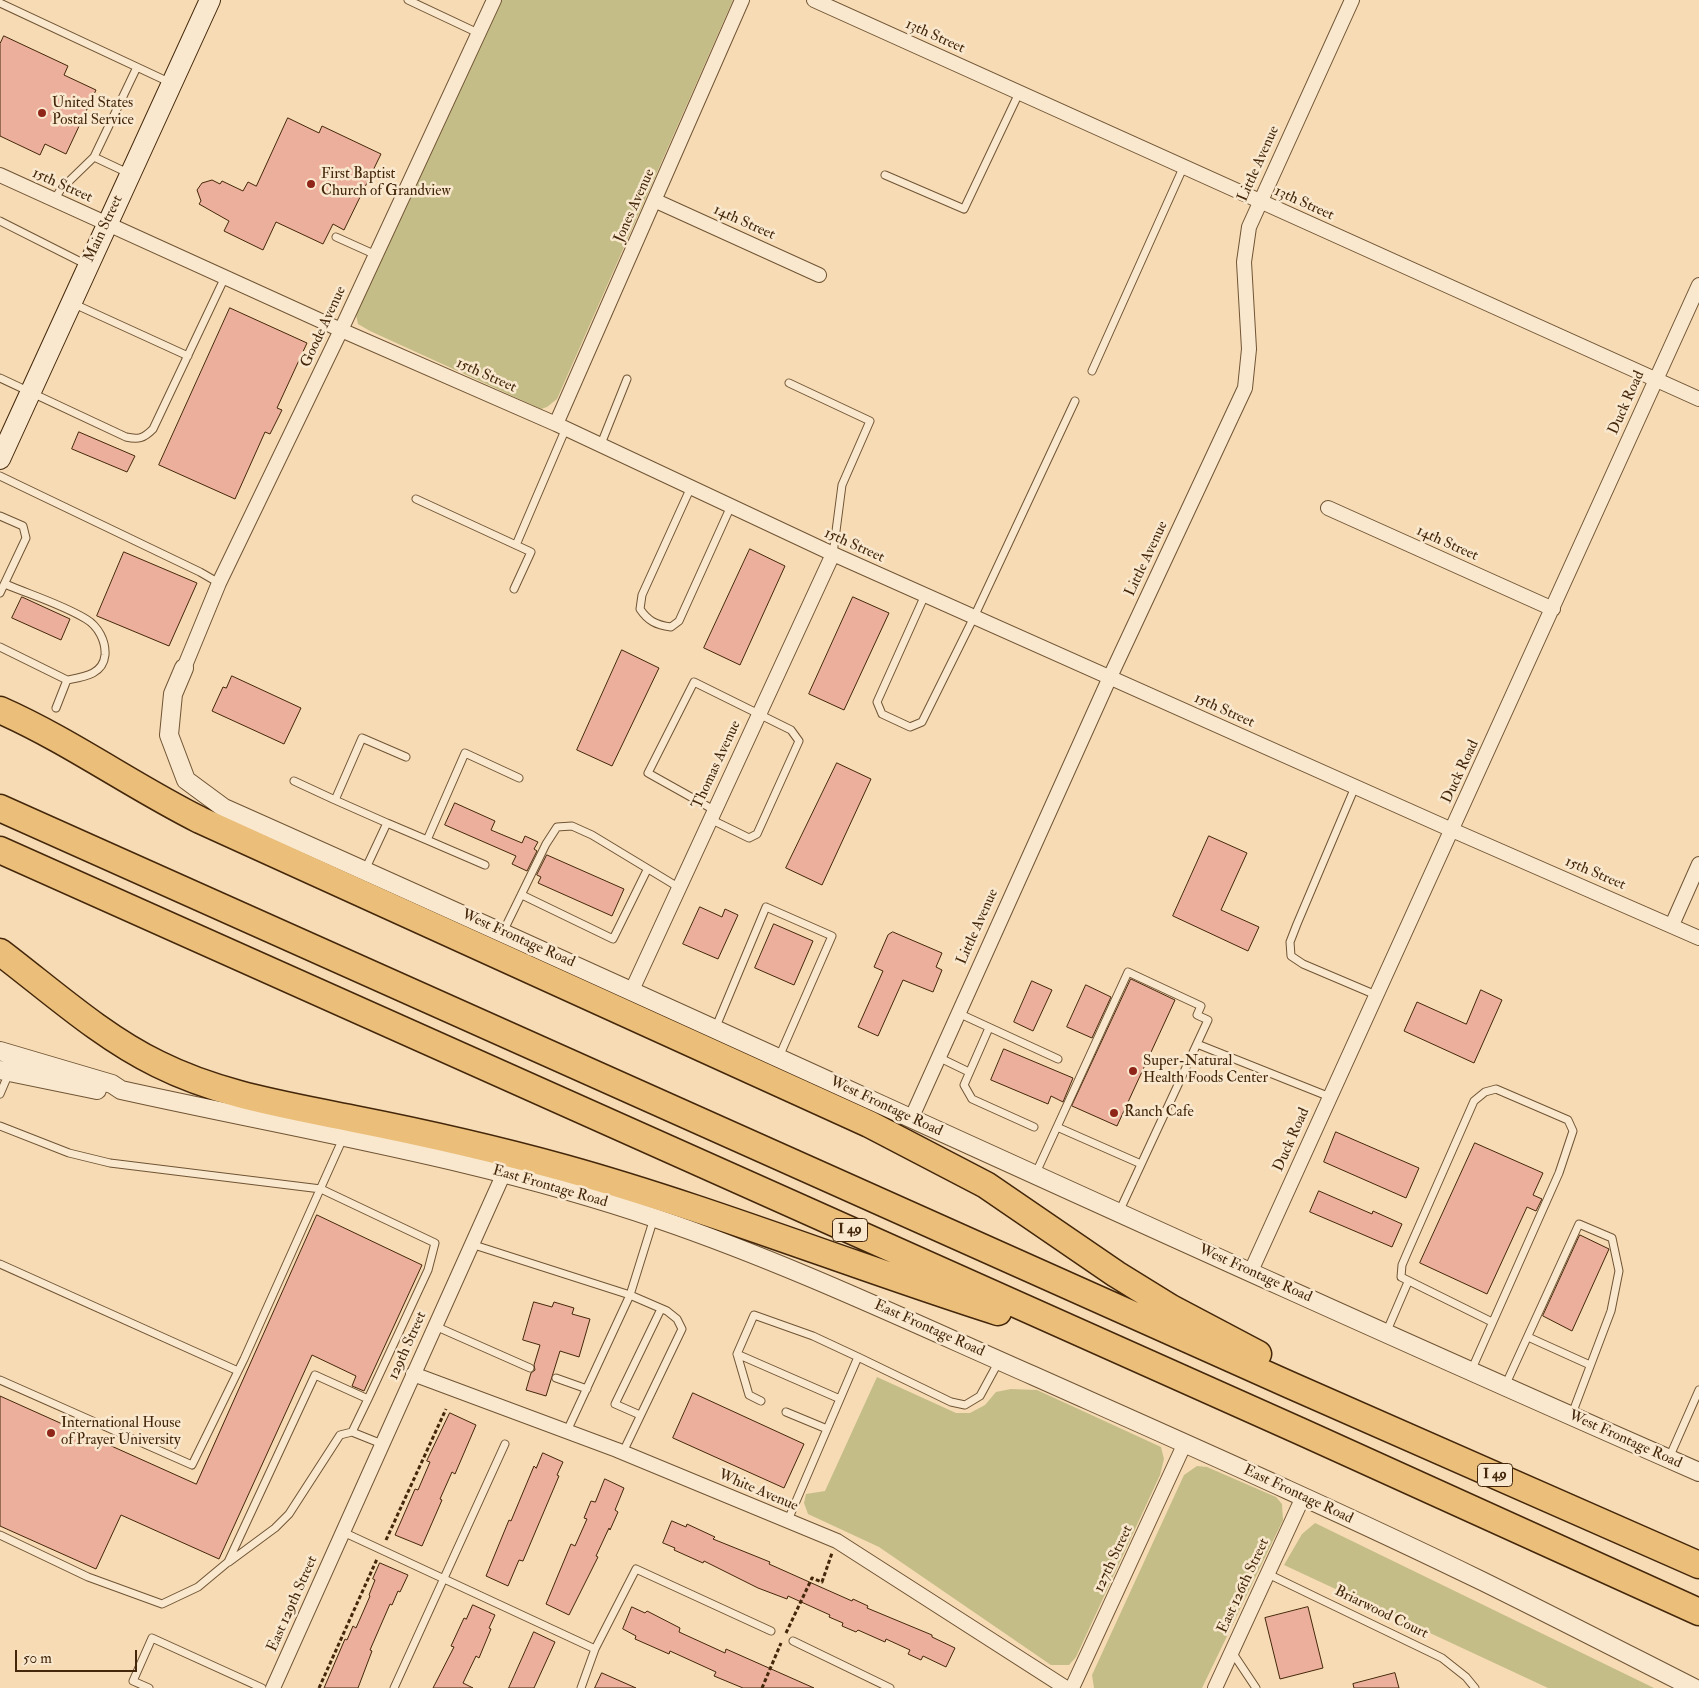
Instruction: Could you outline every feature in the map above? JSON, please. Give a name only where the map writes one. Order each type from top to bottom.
[{"type":"highway","points":[[0,710],[55,737],[157,798],[200,820],[869,1124],[935,1158],[986,1185],[1116,1274],[1171,1308],[1269,1359],[1290,1385]]},
{"type":"highway","name":"I 49","points":[[0,808],[1290,1385],[1699,1564]]},
{"type":"highway","name":"I 49","points":[[0,850],[1081,1333],[1699,1612]]},
{"type":"highway","points":[[0,952],[119,1042],[158,1065],[200,1083],[244,1096],[442,1137],[562,1168],[656,1195],[926,1289],[1064,1333],[1081,1333]]},
{"type":"main road","name":"Main Street","points":[[0,459],[210,0]]},
{"type":"street","name":"Goode Avenue","points":[[184,668],[219,583],[341,330],[494,0]]},
{"type":"street","name":"Jones Avenue","points":[[561,426],[742,0]]},
{"type":"street","name":"13th Street","points":[[814,0],[1699,399]]},
{"type":"street","name":"Little Avenue","points":[[911,1119],[1110,677],[1245,388],[1249,349],[1244,262],[1249,227],[1352,0]]},
{"type":"street","name":"15th Street","points":[[0,175],[341,330],[601,444],[833,554],[1699,938]]},
{"type":"street","name":"14th Street","points":[[656,201],[819,275]]},
{"type":"street","name":"Duck Road","points":[[1250,1271],[1699,285]]},
{"type":"street","name":"14th Street","points":[[1328,508],[1553,609]]},
{"type":"street","name":"Thomas Avenue","points":[[632,990],[833,554]]},
{"type":"street","name":"West Frontage Road","points":[[184,668],[173,694],[169,735],[186,780],[224,808],[632,990],[911,1119],[1470,1372],[1699,1472]]},
{"type":"street","points":[[1672,925],[1699,864]]},
{"type":"street","name":"East Frontage Road","points":[[0,1051],[112,1084],[121,1090]]},
{"type":"street","name":"East Frontage Road","points":[[5,1071],[110,1092],[121,1090],[344,1136],[504,1173],[654,1218],[830,1285],[1185,1443],[1482,1581],[1694,1688]]},
{"type":"street","name":"129th Street","points":[[343,1532],[504,1173]]},
{"type":"street","name":"White Avenue","points":[[413,1374],[622,1452],[837,1541],[1066,1688]]},
{"type":"street","name":"127th Street","points":[[1072,1688],[1185,1443]]},
{"type":"street","name":"East 126th Street","points":[[1215,1688],[1303,1497]]},
{"type":"street","name":"East 129th Street","points":[[273,1688],[343,1532]]},
{"type":"lane","points":[[408,0],[478,33]]},
{"type":"lane","points":[[0,4],[172,83]]},
{"type":"lane","points":[[54,200],[61,189],[94,157],[137,67]]},
{"type":"lane","points":[[885,175],[964,209],[1019,93]]},
{"type":"lane","points":[[94,157],[130,174]]},
{"type":"lane","points":[[1092,371],[1183,168]]},
{"type":"lane","points":[[0,221],[88,266]]},
{"type":"lane","points":[[336,237],[376,255]]},
{"type":"lane","points":[[0,378],[126,437],[144,438],[153,429],[225,277]]},
{"type":"lane","points":[[71,302],[188,356]]},
{"type":"lane","points":[[601,444],[627,379]]},
{"type":"lane","points":[[789,383],[870,421],[842,485],[833,554]]},
{"type":"lane","points":[[925,595],[877,702],[882,714],[910,726],[922,722],[974,617],[1075,401]]},
{"type":"lane","points":[[516,545],[561,426]]},
{"type":"lane","points":[[0,476],[192,568],[219,583]]},
{"type":"lane","points":[[691,487],[642,595],[640,609],[646,619],[660,626],[671,626],[679,621],[731,506]]},
{"type":"lane","points":[[416,500],[530,552],[514,589]]},
{"type":"lane","points":[[0,516],[23,526],[26,538],[0,593]]},
{"type":"lane","points":[[0,647],[67,680],[88,676],[99,670],[104,661],[105,651],[100,633],[87,620],[4,584]]},
{"type":"lane","points":[[56,708],[67,680]]},
{"type":"lane","points":[[694,682],[759,712],[791,730],[799,741],[757,834],[749,838],[648,773],[694,682]]},
{"type":"lane","points":[[335,800],[362,738],[406,757]]},
{"type":"lane","points":[[427,840],[465,753],[519,778]]},
{"type":"lane","points":[[294,781],[485,865]]},
{"type":"lane","points":[[1355,787],[1290,942],[1291,956],[1303,964],[1376,995]]},
{"type":"lane","points":[[365,870],[387,823]]},
{"type":"lane","points":[[503,932],[546,844],[557,827],[572,826],[579,829],[646,870],[678,887]]},
{"type":"lane","points":[[522,895],[613,939],[646,870]]},
{"type":"lane","points":[[715,1029],[766,906],[832,936],[779,1057]]},
{"type":"lane","points":[[1035,1175],[1128,972],[1201,1006],[1197,1015],[1208,1020],[1119,1212]]},
{"type":"lane","points":[[958,1013],[1058,1059]]},
{"type":"lane","points":[[989,1028],[964,1085],[972,1099],[1034,1127]]},
{"type":"lane","points":[[1196,1044],[1330,1097]]},
{"type":"lane","points":[[938,1057],[969,1072]]},
{"type":"lane","points":[[0,1094],[5,1071]]},
{"type":"lane","points":[[1470,1372],[1559,1173],[1573,1131],[1568,1120],[1496,1089],[1484,1092],[1474,1101],[1402,1266],[1401,1277],[1492,1322]]},
{"type":"lane","points":[[0,1126],[69,1153],[110,1163],[321,1188],[435,1243],[428,1270],[352,1432]]},
{"type":"lane","points":[[1057,1127],[1141,1164]]},
{"type":"lane","points":[[0,1380],[192,1465],[238,1371],[344,1136]]},
{"type":"lane","points":[[567,1431],[630,1295],[654,1218]]},
{"type":"lane","points":[[1504,1386],[1579,1224],[1612,1238],[1619,1271],[1611,1310],[1571,1416]]},
{"type":"lane","points":[[471,1244],[630,1295],[661,1309],[677,1320],[682,1329],[622,1452]]},
{"type":"lane","points":[[0,1264],[238,1371]]},
{"type":"lane","points":[[1386,1333],[1408,1282]]},
{"type":"lane","points":[[640,1415],[615,1404],[661,1309]]},
{"type":"lane","points":[[761,1401],[749,1394],[737,1354],[754,1315],[813,1336],[951,1402],[965,1405],[980,1396],[999,1361]]},
{"type":"lane","points":[[435,1326],[530,1368]]},
{"type":"lane","points":[[1528,1336],[1590,1365]]},
{"type":"lane","points":[[737,1354],[840,1399]]},
{"type":"lane","points":[[788,1520],[858,1357]]},
{"type":"lane","points":[[228,1562],[315,1375],[368,1399]]},
{"type":"lane","points":[[556,1378],[587,1389]]},
{"type":"lane","points":[[1668,1459],[1699,1390]]},
{"type":"lane","points":[[786,1412],[827,1429]]},
{"type":"lane","points":[[0,1535],[88,1577],[162,1604],[198,1587],[274,1528],[288,1514],[340,1435],[352,1432],[382,1444]]},
{"type":"lane","points":[[394,1688],[505,1444]]},
{"type":"lane","points":[[343,1532],[595,1649]]},
{"type":"lane","points":[[580,1688],[595,1649],[636,1569],[771,1631]]},
{"type":"lane","name":"Briarwood Court","points":[[1268,1574],[1442,1658],[1466,1677],[1474,1688]]},
{"type":"lane","points":[[149,1688],[133,1681],[152,1638],[262,1688]]},
{"type":"lane","points":[[793,1641],[890,1688]]},
{"type":"lane","points":[[1232,1652],[1256,1688]]},
{"type":"path","points":[[762,1688],[812,1578],[822,1582],[837,1541]]},
{"type":"shaded area","points":[[502,0],[733,0],[557,399],[541,409],[370,331],[358,324],[356,315]]},
{"type":"shaded area","points":[[877,1377],[956,1413],[970,1413],[985,1405],[996,1392],[1011,1389],[1037,1390],[1161,1447],[1164,1459],[1160,1475],[1076,1657],[1069,1665],[1051,1665],[879,1547],[808,1514],[804,1503],[806,1494],[825,1491]]},
{"type":"shaded area","points":[[1197,1466],[1207,1467],[1276,1497],[1282,1504],[1283,1520],[1202,1688],[1094,1688],[1092,1675],[1184,1475]]},
{"type":"shaded area","points":[[1315,1523],[1654,1688],[1548,1688],[1284,1565],[1302,1534]]},
{"type":"building","name":"United States Postal Service","points":[[4,36],[68,66],[64,75],[96,90],[66,154],[45,144],[40,155],[0,136],[0,44]]},
{"type":"building","name":"First Baptist Church of Grandview","points":[[288,118],[319,133],[322,126],[381,154],[344,230],[333,224],[323,244],[276,222],[263,250],[224,231],[229,221],[199,204],[201,201],[197,190],[202,183],[212,180],[220,184],[222,181],[243,191],[248,182],[256,186]]},
{"type":"building","points":[[230,308],[307,343],[277,408],[282,410],[270,434],[265,432],[235,499],[159,465]]},
{"type":"building","points":[[79,432],[135,456],[127,472],[72,449]]},
{"type":"building","points":[[750,549],[785,566],[740,665],[704,648]]},
{"type":"building","points":[[124,552],[197,583],[169,646],[97,616]]},
{"type":"building","points":[[22,597],[70,619],[61,640],[12,618]]},
{"type":"building","points":[[853,597],[889,613],[844,710],[809,694]]},
{"type":"building","points":[[622,650],[659,668],[612,766],[577,750]]},
{"type":"building","points":[[232,676],[301,708],[284,744],[212,711],[223,687],[226,688]]},
{"type":"building","points":[[837,763],[871,779],[822,885],[786,868]]},
{"type":"building","points":[[455,803],[495,821],[491,830],[522,843],[525,836],[538,842],[534,849],[537,851],[527,871],[512,864],[516,856],[445,825]]},
{"type":"building","points":[[1209,836],[1247,853],[1221,910],[1259,927],[1248,951],[1173,916]]},
{"type":"building","points":[[547,855],[624,889],[612,916],[538,883],[541,877],[537,875]]},
{"type":"building","points":[[700,907],[722,917],[725,909],[738,915],[718,959],[683,944]]},
{"type":"building","points":[[774,924],[813,941],[794,985],[755,968]]},
{"type":"building","points":[[893,932],[942,953],[936,967],[942,970],[933,992],[903,980],[878,1036],[858,1027],[883,971],[874,967],[888,935]]},
{"type":"building","points":[[1131,979],[1175,1000],[1117,1126],[1072,1106]]},
{"type":"building","points":[[1032,981],[1052,990],[1033,1031],[1014,1022]]},
{"type":"building","points":[[1086,985],[1111,997],[1092,1038],[1067,1027]]},
{"type":"building","points":[[1481,990],[1502,1000],[1474,1063],[1404,1031],[1417,1002],[1466,1024]]},
{"type":"building","points":[[1004,1049],[1073,1078],[1063,1102],[1051,1096],[1048,1104],[991,1080]]},
{"type":"building","points":[[1336,1132],[1419,1168],[1406,1198],[1324,1162]]},
{"type":"building","points":[[1475,1143],[1543,1173],[1533,1195],[1542,1199],[1536,1211],[1527,1207],[1487,1294],[1420,1263]]},
{"type":"building","points":[[1319,1191],[1372,1214],[1373,1211],[1402,1224],[1392,1247],[1310,1212]]},
{"type":"building","points":[[317,1215],[422,1265],[364,1391],[352,1386],[356,1376],[312,1355],[219,1559],[121,1515],[96,1569],[0,1526],[0,1396],[196,1484]]},
{"type":"building","points":[[1580,1235],[1609,1249],[1572,1331],[1543,1316]]},
{"type":"building","points":[[534,1302],[552,1307],[554,1302],[574,1308],[572,1314],[590,1319],[579,1357],[560,1351],[546,1396],[526,1390],[531,1373],[535,1370],[534,1365],[540,1345],[523,1340]]},
{"type":"building","points":[[693,1393],[804,1444],[784,1488],[673,1438]]},
{"type":"building","points":[[450,1413],[476,1425],[455,1474],[452,1472],[422,1546],[395,1535],[415,1489],[418,1490],[430,1462],[427,1461]]},
{"type":"building","points":[[543,1453],[563,1462],[557,1475],[559,1476],[523,1561],[519,1560],[508,1586],[486,1576],[534,1466],[536,1468]]},
{"type":"building","points":[[605,1479],[624,1488],[615,1510],[618,1512],[569,1615],[546,1604],[571,1544],[575,1546],[587,1519],[584,1518],[591,1501],[595,1502]]},
{"type":"building","points":[[672,1521],[686,1527],[687,1524],[715,1537],[713,1539],[770,1562],[769,1564],[932,1635],[932,1637],[955,1648],[946,1667],[923,1656],[921,1660],[908,1654],[910,1650],[886,1639],[885,1642],[858,1630],[856,1632],[842,1626],[843,1623],[829,1617],[830,1615],[788,1596],[787,1599],[758,1588],[704,1561],[703,1563],[674,1550],[675,1548],[663,1543]]},
{"type":"building","points":[[380,1563],[408,1575],[392,1605],[390,1604],[370,1650],[372,1651],[358,1688],[324,1688],[345,1639],[347,1640],[353,1626],[356,1628],[370,1596],[375,1580],[373,1579]]},
{"type":"building","points":[[473,1605],[495,1615],[479,1658],[476,1656],[463,1683],[473,1688],[433,1688],[454,1647],[451,1646],[464,1618],[466,1619]]},
{"type":"building","points":[[632,1607],[645,1613],[647,1611],[680,1628],[679,1632],[725,1653],[726,1649],[814,1688],[743,1688],[714,1676],[716,1672],[670,1651],[669,1654],[635,1639],[636,1636],[623,1629]]},
{"type":"building","points":[[1308,1607],[1323,1668],[1280,1679],[1265,1618]]},
{"type":"building","points":[[534,1632],[555,1642],[534,1688],[509,1688]]},
{"type":"building","points":[[602,1673],[636,1688],[595,1688]]},
{"type":"building","points":[[1395,1673],[1399,1688],[1354,1688],[1353,1684]]},
{"type":"place","name":"United States Postal Service","points":[[42,113]]},
{"type":"place","name":"First Baptist Church of Grandview","points":[[311,184]]},
{"type":"place","name":"Super-Natural Health Foods Center","points":[[1133,1071]]},
{"type":"place","name":"Ranch Cafe","points":[[1114,1113]]},
{"type":"place","name":"International House of Prayer University","points":[[51,1433]]}]
